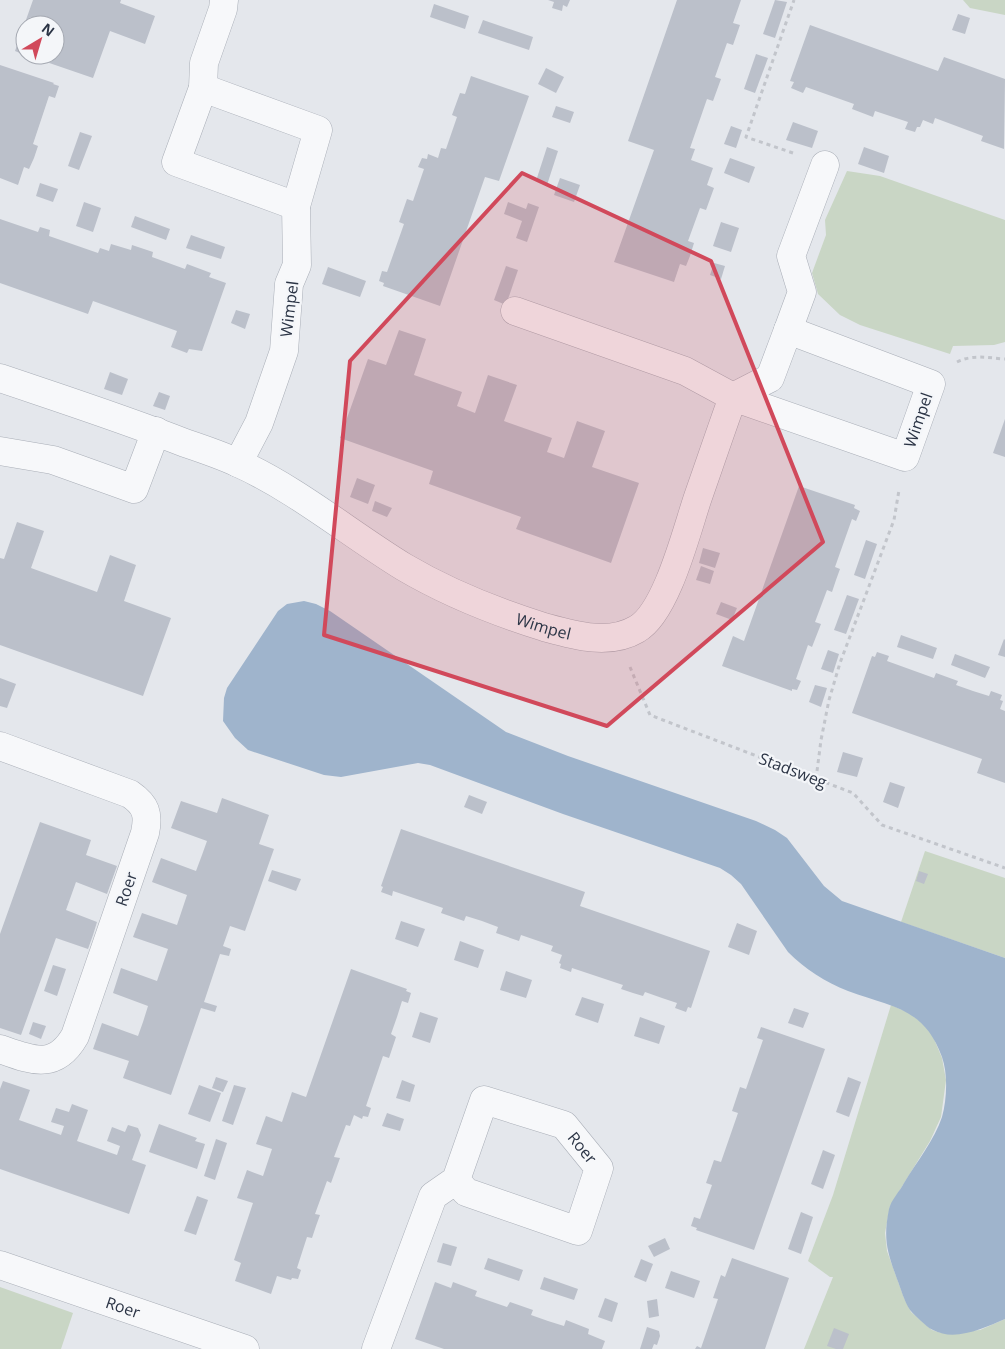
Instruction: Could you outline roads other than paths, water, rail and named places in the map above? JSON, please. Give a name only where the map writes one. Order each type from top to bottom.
[{"type":"street","points":[[224,0],[223,9],[204,63],[203,88],[176,162],[296,206]]},
{"type":"street","name":"Wimpel","points":[[203,88],[318,130],[296,206],[297,265],[289,284],[284,351],[259,423],[238,463]]},
{"type":"street","points":[[733,397],[770,378],[802,292],[791,256],[826,165]]},
{"type":"street","name":"Wimpel","points":[[515,311],[685,371],[733,397],[905,457],[931,384],[788,330]]},
{"type":"street","name":"Wimpel","points":[[0,378],[156,431],[238,463],[276,483],[403,566],[450,591],[530,622],[578,637],[600,638],[621,635],[637,629],[646,622],[662,598],[733,397]]},
{"type":"street","points":[[0,451],[53,460],[134,489],[156,431]]},
{"type":"street","name":"Roer","points":[[0,746],[130,794],[139,800],[145,809],[148,821],[130,880],[70,1046],[54,1058],[41,1061],[28,1059],[0,1049]]},
{"type":"street","name":"Roer","points":[[484,1100],[564,1125],[599,1168],[578,1231],[466,1192],[456,1180],[484,1100]]},
{"type":"street","points":[[376,1349],[433,1196],[456,1180]]},
{"type":"street","name":"Roer","points":[[0,1265],[245,1349]]},
{"type":"water","points":[[304,601],[316,604],[330,611],[506,732],[568,756],[756,821],[787,838],[824,886],[842,901],[1005,958],[1005,1319],[979,1330],[960,1334],[951,1335],[931,1329],[910,1310],[904,1299],[888,1252],[886,1229],[890,1206],[935,1134],[942,1117],[945,1102],[946,1079],[944,1064],[935,1040],[926,1028],[916,1018],[904,1011],[831,984],[801,964],[788,952],[741,884],[720,868],[563,814],[430,765],[418,763],[341,777],[324,775],[248,750],[235,738],[223,721],[224,698],[227,688],[278,611],[287,604]]}]
